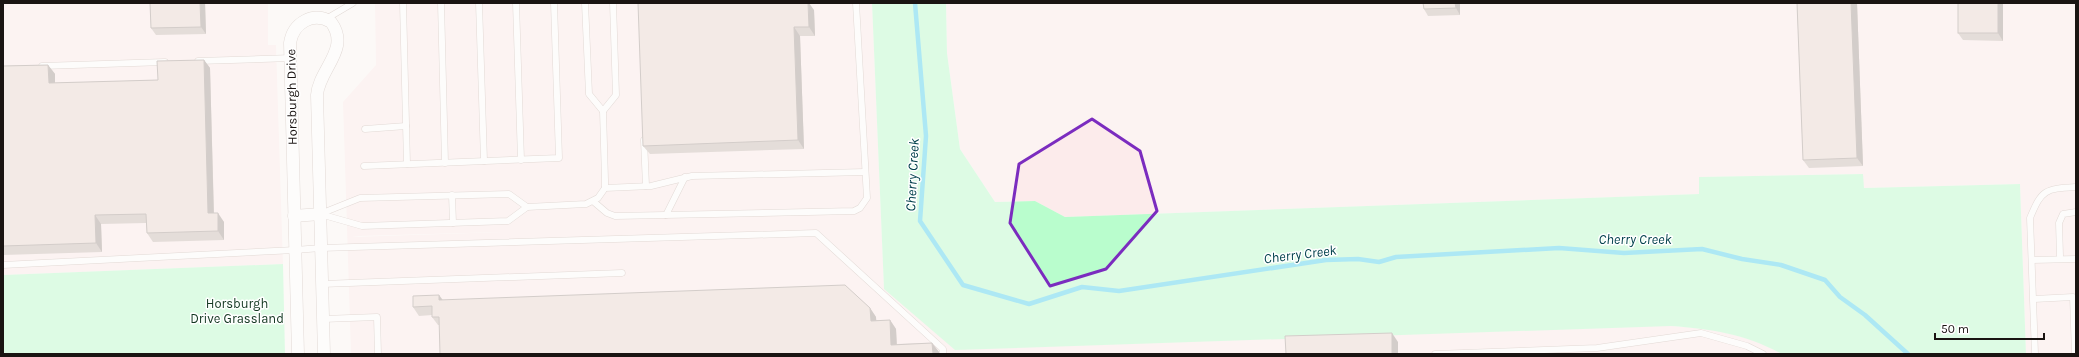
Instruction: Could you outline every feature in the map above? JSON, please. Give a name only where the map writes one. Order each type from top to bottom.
[{"type":"street","name":"Horsburgh Drive","points":[[298,354],[290,58],[291,36],[300,23],[319,17],[326,19],[335,27],[338,46],[318,90],[324,354]]},
{"type":"street","points":[[294,216],[320,214]]},
{"type":"lane","points":[[326,19],[353,3]]},
{"type":"lane","points":[[403,3],[407,164]]},
{"type":"lane","points":[[441,3],[445,163]]},
{"type":"lane","points":[[479,3],[484,161]]},
{"type":"lane","points":[[516,3],[522,160]]},
{"type":"lane","points":[[364,166],[559,158],[554,3]]},
{"type":"lane","points":[[320,214],[362,226],[508,221],[527,207],[586,204],[594,202],[605,188],[603,111],[589,94],[585,3]]},
{"type":"lane","points":[[603,111],[616,95],[613,3]]},
{"type":"lane","points":[[594,202],[607,213],[615,216],[854,211],[860,208],[867,198],[856,3]]},
{"type":"lane","points":[[195,61],[290,58]]},
{"type":"lane","points":[[35,66],[171,62]]},
{"type":"lane","points":[[365,129],[406,126]]},
{"type":"lane","points":[[644,131],[646,186]]},
{"type":"lane","points":[[605,188],[646,186],[685,177],[865,172]]},
{"type":"lane","points":[[666,215],[685,177]]},
{"type":"lane","points":[[2036,354],[2030,218],[2039,197],[2052,188],[2076,187]]},
{"type":"lane","points":[[320,214],[360,198],[509,194],[527,207]]},
{"type":"lane","points":[[452,195],[453,223]]},
{"type":"lane","points":[[2060,256],[2059,223],[2063,214],[2076,212]]},
{"type":"lane","points":[[3,265],[321,248],[816,233],[943,349],[943,354]]},
{"type":"lane","points":[[2032,260],[2076,259]]},
{"type":"lane","points":[[322,284],[622,273]]},
{"type":"lane","points":[[2034,299],[2073,298],[2075,354]]},
{"type":"lane","points":[[323,319],[377,317],[378,354]]},
{"type":"lane","points":[[1435,354],[1597,348],[1701,333],[1747,346],[1763,354]]},
{"type":"highlighted area","points":[[1092,119],[1140,151],[1157,211],[1106,269],[1050,286],[1010,223],[1019,164]]},
{"type":"shaded area","points":[[3,3],[268,3],[268,45],[276,45],[283,264],[3,275]]},
{"type":"shaded area","points":[[375,3],[872,3],[884,288],[1712,329],[1760,342],[1782,354],[351,354],[343,102],[376,65]],"holes":[[[533,231],[352,237],[359,236]]]},
{"type":"shaded area","points":[[946,3],[2076,3],[2076,354],[2026,354],[2020,184],[1863,188],[1862,174],[1699,177],[1700,194],[1065,217],[1035,201],[995,202],[960,149],[947,53]]},
{"type":"green space","points":[[872,3],[946,3],[947,53],[960,149],[995,202],[1035,201],[1065,217],[1699,194],[1699,177],[1863,174],[1864,188],[2020,184],[2026,354],[1782,354],[1741,337],[1714,331],[1671,326],[955,350],[884,289]]},
{"type":"green space","name":"Horsburgh Drive Grassland","points":[[283,264],[285,354],[3,354],[3,275]]},
{"type":"building","points":[[150,3],[200,3],[201,27],[151,28]]},
{"type":"building","points":[[638,3],[808,3],[809,27],[794,27],[798,140],[643,146]]},
{"type":"building","points":[[1423,3],[1455,3],[1456,8],[1424,9]]},
{"type":"building","points":[[1797,3],[1851,3],[1857,158],[1803,160]]},
{"type":"building","points":[[1958,3],[1998,3],[1998,33],[1958,33]]},
{"type":"building","points":[[204,60],[208,213],[218,213],[218,231],[147,233],[146,214],[95,215],[96,243],[3,246],[3,66],[48,65],[49,83],[158,80],[157,61]]},
{"type":"building","points":[[845,285],[870,308],[871,321],[890,320],[891,345],[932,343],[933,354],[440,354],[439,317],[432,317],[432,306],[413,307],[413,296],[439,295],[439,300]]},
{"type":"building","points":[[1392,333],[1392,354],[1286,354],[1285,336]]},
{"type":"waterway","name":"Cherry Creek","points":[[915,3],[926,136],[920,221],[963,285],[1029,304],[1082,287],[1119,291],[1326,260],[1358,259],[1379,262],[1396,257],[1559,248],[1624,253],[1702,249],[1742,259],[1781,265],[1825,280],[1840,297],[1865,315],[1908,354]]}]
